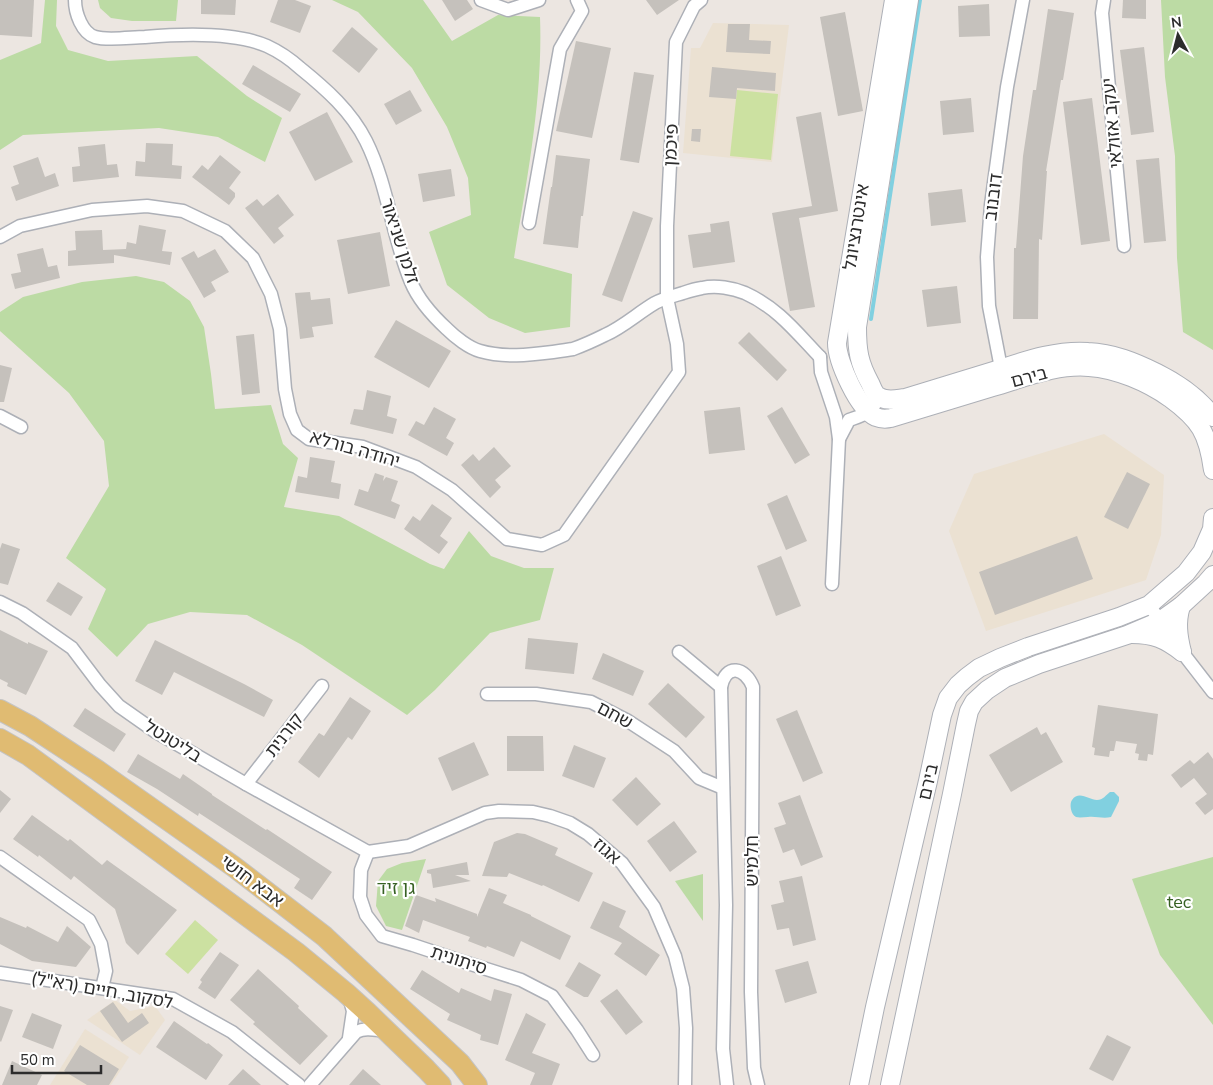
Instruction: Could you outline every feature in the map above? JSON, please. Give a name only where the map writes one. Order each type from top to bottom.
[{"type":"main road","name":"אבא חושי","points":[[0,710],[30,726],[97,770],[233,866],[324,936],[460,1063],[477,1085]]},
{"type":"main road","name":"אבא חושי","points":[[0,739],[28,755],[296,952],[346,993],[441,1085]]},
{"type":"main road","points":[[0,743],[28,755]]},
{"type":"street","name":"זלמן שניאור","points":[[75,0],[80,20],[86,31],[95,37],[112,39],[197,35],[242,38],[287,56],[329,91],[355,122],[366,141],[384,191],[399,247],[412,285],[433,316],[454,336],[477,351],[526,356],[572,349],[607,334],[667,298],[704,287],[727,288],[748,294],[776,311],[829,355],[848,358],[862,369]]},
{"type":"street","points":[[481,0],[508,10],[539,0]]},
{"type":"street","points":[[529,223],[560,49],[582,11],[577,0]]},
{"type":"street","name":"פיכמן","points":[[667,298],[667,226],[676,42],[694,6],[701,0]]},
{"type":"street","name":"אינטרנציונל","points":[[832,584],[839,439],[836,417],[821,372],[837,343],[894,0]]},
{"type":"street","name":"אינטרנציונל","points":[[877,396],[862,369],[858,351],[857,328],[910,0]]},
{"type":"street","name":"דובנוב","points":[[1001,368],[990,306],[987,257],[991,205],[1006,87],[1023,0]]},
{"type":"street","name":"יעקב אזולאי","points":[[1104,0],[1102,13],[1124,246]]},
{"type":"street","name":"יהודה בורלא","points":[[0,237],[20,226],[92,210],[147,206],[183,211],[225,231],[253,258],[271,294],[280,329],[290,414],[297,430],[309,439],[363,447],[416,467],[452,490],[507,539],[542,545],[564,535],[679,372],[677,344],[667,298]]},
{"type":"street","name":"בירם","points":[[877,396],[892,400],[905,398],[1032,359],[1063,352],[1087,352],[1106,354],[1136,363],[1169,379],[1206,407],[1213,417]]},
{"type":"street","points":[[829,355],[860,403],[869,412]]},
{"type":"street","name":"בירם","points":[[869,412],[876,417],[891,418],[1035,374],[1063,368],[1088,367],[1107,370],[1131,378],[1162,393],[1182,407],[1203,431],[1210,449],[1213,470]]},
{"type":"street","points":[[986,389],[994,383],[999,376],[1001,368]]},
{"type":"street","points":[[836,417],[840,420],[850,420],[869,412],[875,405],[877,396]]},
{"type":"street","points":[[0,416],[21,427]]},
{"type":"street","name":"אינטרנציונל","points":[[839,439],[850,420]]},
{"type":"street","name":"בירם","points":[[860,1085],[875,1006],[942,715],[948,698],[966,677],[979,668],[1000,658],[1149,605],[1186,573],[1202,552],[1212,529],[1213,518]]},
{"type":"street","name":"בירם","points":[[890,1085],[969,711],[974,702],[987,690],[1005,678],[1039,664],[1127,635],[1160,620],[1181,606],[1213,575]]},
{"type":"street","name":"בליטנטל","points":[[0,602],[22,613],[72,648],[119,706],[156,732],[368,852]]},
{"type":"street","points":[[1149,605],[1213,692]]},
{"type":"street","points":[[1181,606],[1177,629],[1182,652]]},
{"type":"street","points":[[1127,635],[1145,634],[1154,636],[1169,642],[1182,652]]},
{"type":"street","points":[[678,652],[721,687]]},
{"type":"street","name":"חלמיש","points":[[727,1085],[723,1049],[726,905],[721,687],[725,675],[735,670],[745,674],[753,687],[751,992],[754,1068],[758,1085]]},
{"type":"street","name":"קורנית","points":[[246,784],[322,686]]},
{"type":"street","name":"שחם","points":[[487,694],[536,694],[591,702],[628,721],[674,751],[699,778],[723,788]]},
{"type":"street","name":"אגוז","points":[[368,852],[409,846],[485,813],[499,811],[533,812],[550,816],[570,823],[588,834],[622,862],[654,907],[675,956],[683,988],[685,1012],[685,1085]]},
{"type":"street","name":"סיתונית","points":[[368,852],[361,870],[360,897],[366,915],[382,936],[521,980],[552,996],[593,1055]]},
{"type":"street","points":[[0,857],[89,920],[101,944],[106,971],[102,988]]},
{"type":"street","name":"לסקוב, חיים (רא\"ל)","points":[[0,973],[173,999],[232,1032],[299,1085]]},
{"type":"street","points":[[346,993],[350,999],[353,1011],[349,1038]]},
{"type":"street","points":[[310,1085],[356,1032],[367,1028],[386,1031]]},
{"type":"shaded area","points":[[713,23],[789,25],[772,162],[683,153],[691,48],[700,48]]},
{"type":"shaded area","points":[[1104,434],[1164,475],[1161,535],[1146,580],[986,631],[949,531],[974,474]]},
{"type":"shaded area","points":[[115,1000],[130,1011],[155,1006],[165,1020],[140,1055],[87,1020]]},
{"type":"shaded area","points":[[85,1029],[129,1057],[111,1085],[50,1085]]},
{"type":"green space","points":[[45,0],[57,0],[56,26],[68,50],[108,61],[197,56],[247,96],[282,118],[265,162],[218,137],[159,128],[23,135],[0,150],[0,60],[41,43]]},
{"type":"green space","points":[[98,0],[178,0],[176,21],[132,21],[111,18],[100,8]]},
{"type":"green space","points":[[332,0],[423,0],[452,41],[498,15],[540,17],[537,108],[514,258],[572,274],[570,327],[525,333],[489,318],[447,285],[429,232],[471,215],[468,178],[447,127],[412,68],[358,12]]},
{"type":"green space","points":[[1161,0],[1213,0],[1213,350],[1183,332],[1177,258],[1175,156],[1165,77]]},
{"type":"green space","points":[[737,90],[778,94],[771,160],[730,156]]},
{"type":"green space","points":[[136,276],[164,282],[190,301],[204,327],[215,409],[271,405],[283,444],[298,458],[284,507],[339,516],[430,564],[444,569],[469,531],[491,556],[524,568],[554,568],[540,620],[490,633],[435,690],[407,715],[302,645],[247,615],[190,612],[148,624],[117,657],[88,629],[106,589],[66,558],[109,486],[104,441],[69,393],[0,331],[0,312],[23,297],[82,282]]},
{"type":"green space","name":"tec","points":[[1213,857],[1213,1025],[1160,955],[1132,879]]},
{"type":"green space","name":"גן זיד","points":[[426,859],[402,930],[386,926],[376,906],[378,881],[387,869],[402,863]]},
{"type":"green space","points":[[703,874],[703,921],[675,881]]},
{"type":"green space","points":[[195,920],[218,940],[188,974],[165,954]]},
{"type":"water","points":[[1110,792],[1114,792],[1119,797],[1111,817],[1076,817],[1073,814],[1071,804],[1075,797],[1081,796],[1099,800]]},
{"type":"building","points":[[0,0],[34,0],[32,37],[0,35]]},
{"type":"building","points":[[201,0],[236,0],[235,15],[201,14]]},
{"type":"building","points":[[278,0],[295,0],[311,6],[300,33],[270,22]]},
{"type":"building","points":[[442,0],[467,0],[473,9],[455,21]]},
{"type":"building","points":[[646,0],[679,0],[657,15]]},
{"type":"building","points":[[1123,0],[1146,0],[1146,19],[1122,18]]},
{"type":"building","points":[[989,4],[990,36],[959,37],[958,6]]},
{"type":"building","points":[[1048,9],[1074,13],[1046,171],[1042,240],[1039,239],[1038,319],[1013,319],[1014,248],[1016,248],[1023,156],[1033,90],[1036,90]]},
{"type":"building","points":[[845,12],[863,111],[838,116],[820,17]]},
{"type":"building","points":[[728,24],[750,24],[749,40],[771,41],[770,54],[726,52]]},
{"type":"building","points":[[352,27],[378,49],[359,73],[332,51]]},
{"type":"building","points":[[576,41],[611,48],[592,138],[556,131]]},
{"type":"building","points":[[1144,47],[1154,132],[1131,135],[1120,50]]},
{"type":"building","points":[[253,65],[301,94],[290,112],[242,84]]},
{"type":"building","points":[[712,67],[776,73],[775,91],[737,88],[736,99],[709,97]]},
{"type":"building","points":[[634,72],[654,75],[639,163],[620,160]]},
{"type":"building","points":[[410,90],[422,111],[396,125],[384,104]]},
{"type":"building","points":[[971,98],[974,132],[943,135],[940,101]]},
{"type":"building","points":[[1092,98],[1110,241],[1081,245],[1063,102]]},
{"type":"building","points":[[327,112],[353,162],[315,181],[289,132]]},
{"type":"building","points":[[821,112],[838,211],[799,218],[815,307],[790,311],[772,213],[812,206],[796,117]]},
{"type":"building","points":[[692,129],[701,129],[700,142],[691,141]]},
{"type":"building","points":[[146,143],[173,144],[172,165],[182,166],[181,179],[135,176],[136,161],[145,162]]},
{"type":"building","points":[[105,144],[107,165],[117,164],[119,177],[73,182],[72,167],[80,166],[78,147]]},
{"type":"building","points":[[220,155],[241,172],[229,188],[235,193],[235,197],[229,205],[192,177],[202,165],[208,170]]},
{"type":"building","points":[[556,155],[590,159],[578,248],[543,244]]},
{"type":"building","points":[[38,157],[45,177],[55,173],[59,186],[16,201],[11,187],[19,184],[13,166]]},
{"type":"building","points":[[1159,158],[1166,241],[1144,243],[1136,160]]},
{"type":"building","points":[[451,169],[455,196],[423,202],[418,174]]},
{"type":"building","points":[[962,189],[966,222],[931,226],[928,193]]},
{"type":"building","points":[[278,194],[294,215],[278,228],[284,236],[274,244],[245,208],[257,199],[263,206]]},
{"type":"building","points":[[633,211],[653,218],[622,302],[602,295]]},
{"type":"building","points":[[729,221],[735,262],[693,268],[688,235],[711,232],[710,224]]},
{"type":"building","points":[[139,225],[166,230],[162,251],[172,252],[170,265],[114,255],[114,263],[68,266],[68,251],[76,250],[75,231],[102,230],[103,250],[126,249],[127,242],[136,244]]},
{"type":"building","points":[[380,232],[390,286],[348,294],[337,240]]},
{"type":"building","points":[[43,248],[48,267],[57,265],[60,278],[15,289],[11,274],[21,272],[17,254]]},
{"type":"building","points":[[215,249],[229,272],[211,282],[216,291],[204,298],[181,258],[194,251],[198,258]]},
{"type":"building","points":[[957,286],[961,323],[927,327],[922,290]]},
{"type":"building","points":[[310,292],[311,300],[330,298],[333,324],[312,327],[314,337],[300,339],[295,293]]},
{"type":"building","points":[[396,320],[451,351],[429,388],[374,357]]},
{"type":"building","points":[[749,332],[787,370],[777,381],[738,343]]},
{"type":"building","points":[[254,334],[260,393],[242,395],[236,336]]},
{"type":"building","points":[[0,365],[12,368],[4,402],[0,402]]},
{"type":"building","points":[[367,390],[391,396],[387,416],[397,419],[393,434],[350,424],[354,409],[363,410]]},
{"type":"building","points":[[434,407],[456,419],[446,438],[454,443],[447,456],[408,435],[416,421],[424,425]]},
{"type":"building","points":[[740,407],[745,450],[709,454],[704,411]]},
{"type":"building","points":[[782,407],[810,455],[795,464],[767,416]]},
{"type":"building","points":[[494,447],[511,466],[495,480],[501,487],[490,498],[461,465],[473,454],[479,461]]},
{"type":"building","points":[[310,457],[335,461],[331,482],[341,484],[339,499],[295,492],[298,476],[307,478]]},
{"type":"building","points":[[1127,472],[1150,484],[1128,529],[1104,517]]},
{"type":"building","points":[[375,473],[384,476],[383,481],[386,477],[398,481],[391,501],[400,505],[395,519],[354,505],[359,489],[368,492]]},
{"type":"building","points":[[787,495],[807,541],[786,550],[767,504]]},
{"type":"building","points":[[432,504],[452,518],[440,536],[448,542],[439,554],[404,529],[413,516],[420,521]]},
{"type":"building","points":[[1077,536],[1093,579],[995,615],[979,572]]},
{"type":"building","points":[[2,543],[20,549],[8,585],[0,583],[0,549]]},
{"type":"building","points":[[781,556],[801,606],[776,616],[757,566]]},
{"type":"building","points":[[58,582],[83,597],[71,616],[46,601]]},
{"type":"building","points":[[0,630],[28,644],[28,642],[48,651],[26,695],[7,686],[8,683],[0,679]]},
{"type":"building","points":[[528,638],[578,643],[574,674],[525,669]]},
{"type":"building","points":[[155,640],[273,700],[264,717],[174,672],[162,695],[135,681]]},
{"type":"building","points":[[603,653],[644,671],[633,696],[592,679]]},
{"type":"building","points":[[668,683],[705,717],[686,738],[648,704]]},
{"type":"building","points":[[350,697],[371,711],[352,740],[348,737],[319,778],[298,762],[319,733],[324,736]]},
{"type":"building","points":[[1098,705],[1158,714],[1153,755],[1148,754],[1147,761],[1138,760],[1139,754],[1135,753],[1137,744],[1116,741],[1114,751],[1110,751],[1109,757],[1094,755],[1095,748],[1092,747]]},
{"type":"building","points":[[85,708],[126,734],[114,752],[73,726]]},
{"type":"building","points":[[797,710],[823,773],[803,782],[776,719]]},
{"type":"building","points":[[1037,727],[1041,735],[1046,732],[1063,762],[1011,792],[989,755]]},
{"type":"building","points":[[507,736],[543,736],[544,771],[507,771]]},
{"type":"building","points":[[474,742],[489,775],[452,791],[438,758]]},
{"type":"building","points":[[574,745],[606,758],[594,788],[562,776]]},
{"type":"building","points":[[1208,752],[1213,759],[1213,809],[1205,815],[1195,803],[1207,794],[1194,778],[1181,788],[1171,775],[1190,760],[1194,764]]},
{"type":"building","points":[[138,754],[180,779],[183,774],[212,795],[332,872],[312,900],[294,888],[300,879],[199,813],[198,816],[127,772]]},
{"type":"building","points":[[636,777],[661,804],[637,826],[612,800]]},
{"type":"building","points":[[0,790],[11,799],[0,813]]},
{"type":"building","points":[[800,795],[823,857],[801,866],[794,849],[783,853],[774,828],[786,824],[778,803]]},
{"type":"building","points":[[32,815],[68,841],[70,839],[102,865],[107,860],[177,910],[138,955],[126,943],[115,909],[74,876],[71,880],[39,855],[38,857],[13,839]]},
{"type":"building","points":[[674,821],[697,852],[670,872],[647,841]]},
{"type":"building","points":[[517,833],[525,834],[558,848],[555,855],[593,873],[579,902],[543,885],[509,873],[507,877],[482,876],[494,842]]},
{"type":"building","points":[[467,862],[469,875],[455,875],[471,881],[433,888],[431,874],[427,873],[427,870]]},
{"type":"building","points":[[802,876],[816,940],[793,946],[789,928],[777,930],[771,905],[784,902],[779,881]]},
{"type":"building","points":[[489,888],[507,895],[503,903],[571,936],[560,960],[521,941],[514,957],[487,946],[486,948],[468,941],[470,937],[423,920],[419,933],[405,926],[416,895],[436,902],[435,898],[477,914],[477,917]]},
{"type":"building","points":[[603,901],[626,911],[619,927],[660,955],[646,976],[614,954],[622,943],[590,928]]},
{"type":"building","points":[[0,917],[26,928],[27,926],[58,942],[67,926],[91,947],[76,967],[32,961],[0,944]]},
{"type":"building","points":[[220,952],[239,965],[215,999],[198,988],[202,982],[200,980]]},
{"type":"building","points":[[808,961],[817,993],[785,1003],[775,970]]},
{"type":"building","points":[[579,962],[601,975],[588,997],[584,997],[565,986]]},
{"type":"building","points":[[258,969],[299,1006],[298,1008],[328,1036],[300,1065],[253,1024],[255,1022],[230,1000]]},
{"type":"building","points":[[422,970],[459,993],[461,988],[491,1001],[494,989],[512,994],[498,1045],[480,1040],[481,1035],[447,1020],[450,1014],[410,989]]},
{"type":"building","points":[[617,989],[643,1022],[626,1035],[600,1001]]},
{"type":"building","points":[[113,1002],[128,1023],[142,1013],[149,1023],[122,1042],[100,1011]]},
{"type":"building","points":[[0,1006],[13,1010],[1,1042],[0,1041]]},
{"type":"building","points":[[32,1013],[62,1025],[53,1049],[22,1037]]},
{"type":"building","points":[[526,1013],[546,1024],[532,1053],[560,1064],[552,1085],[530,1085],[535,1073],[505,1060]]},
{"type":"building","points":[[174,1021],[223,1055],[206,1080],[156,1047]]},
{"type":"building","points":[[1107,1035],[1131,1047],[1113,1081],[1089,1069]]},
{"type":"building","points":[[80,1045],[119,1069],[109,1085],[87,1085],[64,1071]]},
{"type":"building","points":[[12,1061],[42,1075],[37,1085],[2,1085]]},
{"type":"building","points":[[243,1069],[261,1085],[228,1085]]},
{"type":"building","points":[[363,1069],[381,1085],[349,1085]]},
{"type":"waterway","points":[[871,319],[920,0]]}]
